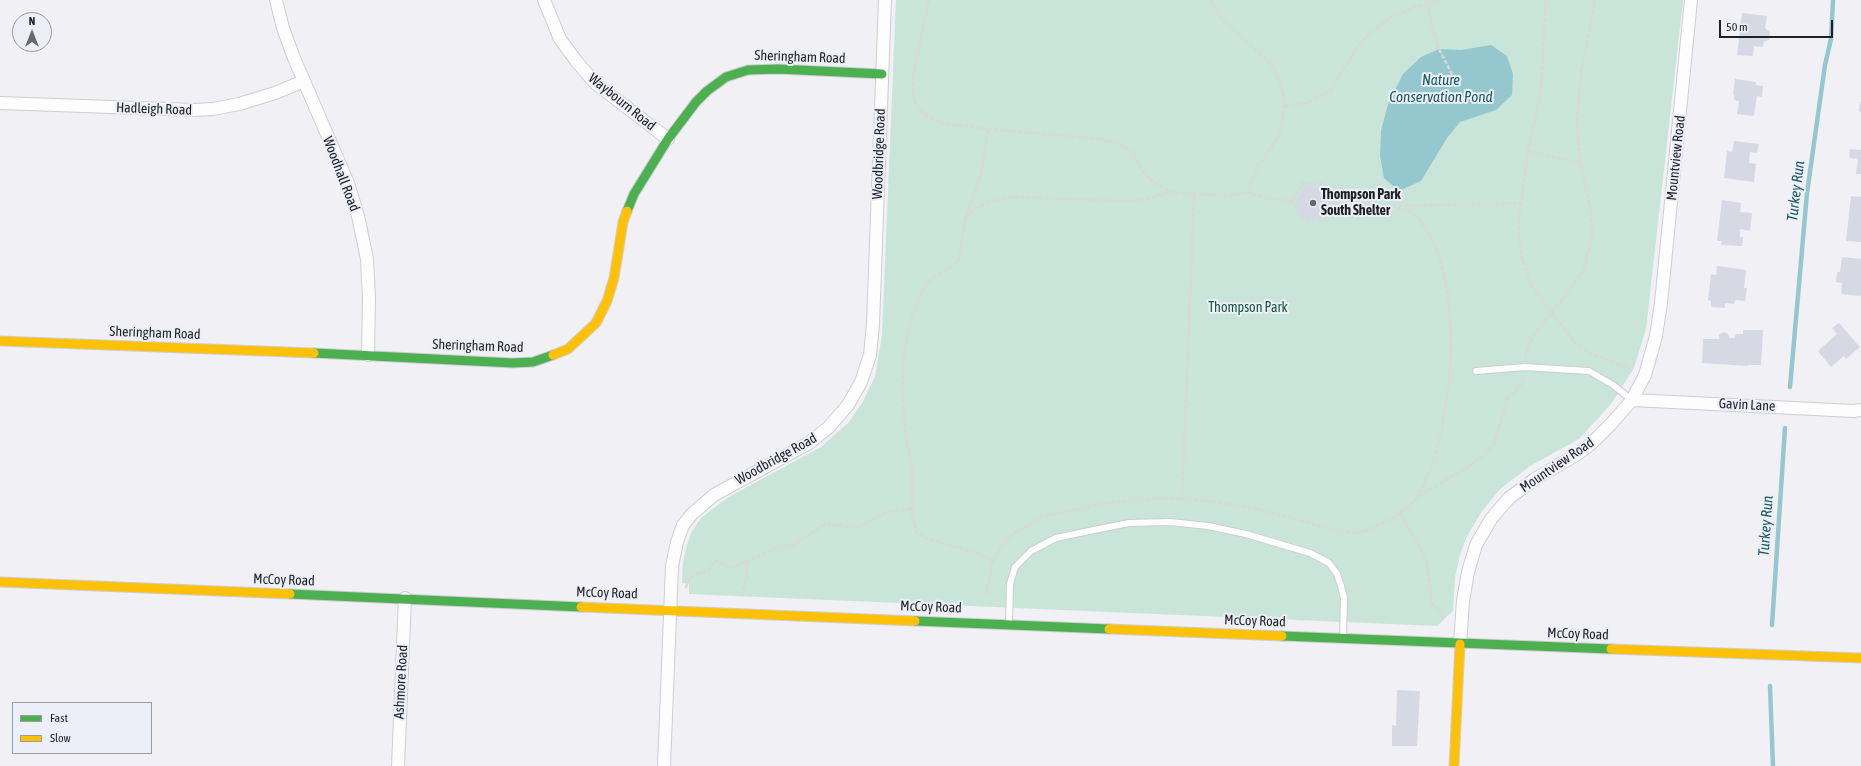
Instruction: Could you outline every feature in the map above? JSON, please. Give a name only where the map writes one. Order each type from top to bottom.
[{"type":"main road","name":"Sheringham Road","points":[[0,340],[368,355],[513,363],[532,362],[550,357],[568,349],[596,323],[607,301],[614,278],[623,222],[634,194],[668,139],[696,102],[707,91],[726,77],[748,70],[778,69],[882,74]]},
{"type":"main road","name":"McCoy Road","points":[[0,582],[1460,644],[1861,658]]},
{"type":"main road","name":"Mountview Road","points":[[1454,766],[1460,644]]},
{"type":"street","name":"Woodhall Road","points":[[276,0],[283,28],[348,183],[358,216],[367,259],[369,298],[368,355]]},
{"type":"street","name":"Waybourn Road","points":[[544,0],[560,39],[577,62],[595,82],[668,139]]},
{"type":"street","name":"Woodbridge Road","points":[[664,766],[672,566],[677,542],[684,525],[692,514],[714,494],[809,443],[824,431],[848,405],[862,382],[870,355],[873,324],[885,0]]},
{"type":"street","name":"Mountview Road","points":[[1460,644],[1463,601],[1468,572],[1476,546],[1492,519],[1509,498],[1535,479],[1574,456],[1592,443],[1632,400],[1645,375],[1656,336],[1662,304],[1691,0]]},
{"type":"street","name":"Hadleigh Road","points":[[0,103],[206,110],[239,104],[275,93],[304,80]]},
{"type":"street","name":"Gavin Lane","points":[[1632,400],[1854,411],[1861,410]]},
{"type":"street","name":"Ashmore Road","points":[[398,766],[405,598]]},
{"type":"lane","points":[[1476,371],[1525,367],[1589,371],[1613,385],[1632,400]]},
{"type":"lane","points":[[1009,624],[1010,584],[1015,567],[1032,550],[1056,538],[1094,530],[1129,523],[1170,522],[1208,526],[1246,534],[1310,553],[1329,563],[1337,574],[1344,598],[1344,638]]},
{"type":"path","points":[[929,0],[913,77],[913,93],[916,105],[926,116],[940,123],[1100,139],[1116,143],[1131,151],[1144,173],[1153,182],[1170,192],[1194,195],[1230,196],[1248,192],[1266,198],[1292,201]]},
{"type":"path","points":[[1210,0],[1223,20],[1271,64],[1282,87],[1285,106],[1280,133],[1257,167],[1248,192]]},
{"type":"path","points":[[1285,106],[1307,102],[1326,93],[1334,85],[1355,51],[1368,35],[1397,13],[1441,0]]},
{"type":"path","points":[[1546,0],[1541,92],[1528,151],[1519,220],[1519,237],[1524,266],[1532,286],[1567,334],[1580,347],[1632,371]]},
{"type":"path","points":[[986,594],[993,561],[1002,545],[1013,534],[1034,520],[1050,514],[1104,503],[1144,499],[1182,499],[1254,508],[1342,532],[1357,532],[1370,530],[1400,513],[1418,497],[1473,464],[1491,448],[1495,442],[1505,404],[1523,381],[1526,352],[1530,340],[1567,294],[1584,268],[1590,244],[1592,232],[1590,207],[1578,147],[1578,95],[1595,0]]},
{"type":"path","points":[[1428,3],[1431,23],[1439,49],[1454,78]]},
{"type":"path","points":[[1449,82],[1460,75]]},
{"type":"path","points":[[988,129],[981,173],[965,219],[957,263],[929,281],[924,286],[915,308],[902,364],[902,388],[906,438],[912,467],[912,509],[914,527],[920,535],[925,538],[977,553],[993,561]]},
{"type":"path","points":[[1528,151],[1580,163]]},
{"type":"path","points":[[1292,201],[1303,183],[1325,184],[1334,203]]},
{"type":"path","points":[[965,219],[978,207],[1007,197],[1124,201],[1146,199],[1170,192]]},
{"type":"path","points":[[1182,499],[1194,195]]},
{"type":"path","points":[[1292,201],[1302,219],[1324,220],[1334,203]]},
{"type":"path","points":[[1334,203],[1391,206],[1522,203]]},
{"type":"path","points":[[1391,206],[1405,209],[1415,215],[1428,232],[1440,258],[1448,294],[1451,352],[1448,394],[1436,455],[1427,480],[1418,497]]},
{"type":"path","points":[[686,588],[691,577],[708,570],[714,562],[718,561],[730,568],[766,552],[795,544],[822,526],[830,524],[857,528],[887,512],[912,509]]},
{"type":"path","points":[[1400,513],[1419,546],[1427,564],[1432,604],[1442,613],[1443,621]]},
{"type":"path","points":[[743,590],[747,577],[746,562]]},
{"type":"green space","name":"Thompson Park","points":[[896,0],[1683,0],[1646,329],[1634,368],[1611,404],[1579,439],[1530,466],[1500,489],[1482,511],[1466,538],[1460,555],[1455,577],[1453,611],[1437,626],[689,594],[689,584],[682,583],[683,562],[692,531],[701,518],[727,498],[821,447],[848,423],[862,403],[875,377],[882,335]]},
{"type":"water","name":"Nature Conservation Pond","points":[[1491,45],[1507,56],[1513,74],[1512,95],[1496,110],[1460,122],[1447,138],[1421,181],[1399,191],[1384,178],[1380,156],[1381,131],[1388,104],[1403,74],[1421,57],[1439,49],[1461,50]]},
{"type":"building","points":[[1742,13],[1767,16],[1765,28],[1770,32],[1769,40],[1764,42],[1763,47],[1754,46],[1753,56],[1737,55]]},
{"type":"building","points":[[1735,79],[1756,82],[1756,85],[1763,86],[1762,97],[1757,96],[1754,116],[1737,114],[1739,101],[1734,100],[1733,95]]},
{"type":"building","points":[[1861,102],[1861,112],[1859,111]]},
{"type":"building","points":[[1734,141],[1759,144],[1757,153],[1750,152],[1749,163],[1756,164],[1754,182],[1724,178],[1727,151],[1732,152]]},
{"type":"building","points":[[1850,149],[1861,150],[1861,174],[1856,174],[1858,159],[1849,158]]},
{"type":"building","name":"Thompson Park South Shelter","points":[[1305,186],[1323,187],[1331,203],[1321,218],[1303,217],[1296,202]]},
{"type":"building","points":[[1851,196],[1861,197],[1861,242],[1846,241]]},
{"type":"building","points":[[1722,200],[1741,203],[1740,212],[1752,213],[1750,231],[1740,229],[1740,237],[1743,237],[1742,246],[1721,245],[1722,241],[1717,241]]},
{"type":"building","points":[[1842,257],[1861,259],[1861,296],[1841,294],[1842,283],[1836,282],[1837,272],[1840,272]]},
{"type":"building","points":[[1717,266],[1746,270],[1744,288],[1747,288],[1745,301],[1735,300],[1734,304],[1725,303],[1725,308],[1711,307],[1711,301],[1708,300],[1711,274],[1716,275]]},
{"type":"building","points":[[1839,323],[1860,347],[1846,359],[1844,356],[1831,367],[1818,351],[1837,334],[1832,328]]},
{"type":"building","points":[[1743,330],[1763,330],[1761,365],[1748,366],[1702,363],[1703,339],[1719,339],[1719,335],[1723,332],[1727,333],[1730,338],[1734,338],[1736,334],[1743,334]]},
{"type":"building","points":[[1397,690],[1420,691],[1417,746],[1392,746],[1392,725],[1396,726]]},
{"type":"waterway","name":"Turkey Run","points":[[1790,387],[1807,193],[1825,65],[1831,39],[1833,0]]},
{"type":"waterway","name":"Turkey Run","points":[[1772,625],[1785,428]]},
{"type":"waterway","name":"Turkey Run","points":[[1770,686],[1773,766]]},
{"type":"traffic: fast","points":[[627,211],[634,194],[668,139],[696,102],[707,91],[726,77],[748,70],[778,69],[882,74]]},
{"type":"traffic: fast","points":[[314,353],[513,363],[533,362],[553,355]]},
{"type":"traffic: fast","points":[[290,594],[581,607]]},
{"type":"traffic: fast","points":[[915,621],[1109,629]]},
{"type":"traffic: fast","points":[[1282,636],[1611,649]]},
{"type":"traffic: slow","points":[[553,355],[568,349],[596,323],[607,301],[614,278],[623,222],[627,211]]},
{"type":"traffic: slow","points":[[0,341],[314,353]]},
{"type":"traffic: slow","points":[[0,582],[290,594]]},
{"type":"traffic: slow","points":[[581,607],[915,621]]},
{"type":"traffic: slow","points":[[1109,629],[1282,636]]},
{"type":"traffic: slow","points":[[1454,766],[1460,644]]},
{"type":"traffic: slow","points":[[1611,649],[1861,658]]},
{"type":"place","name":"Thompson Park South Shelter","points":[[1313,203]]}]
